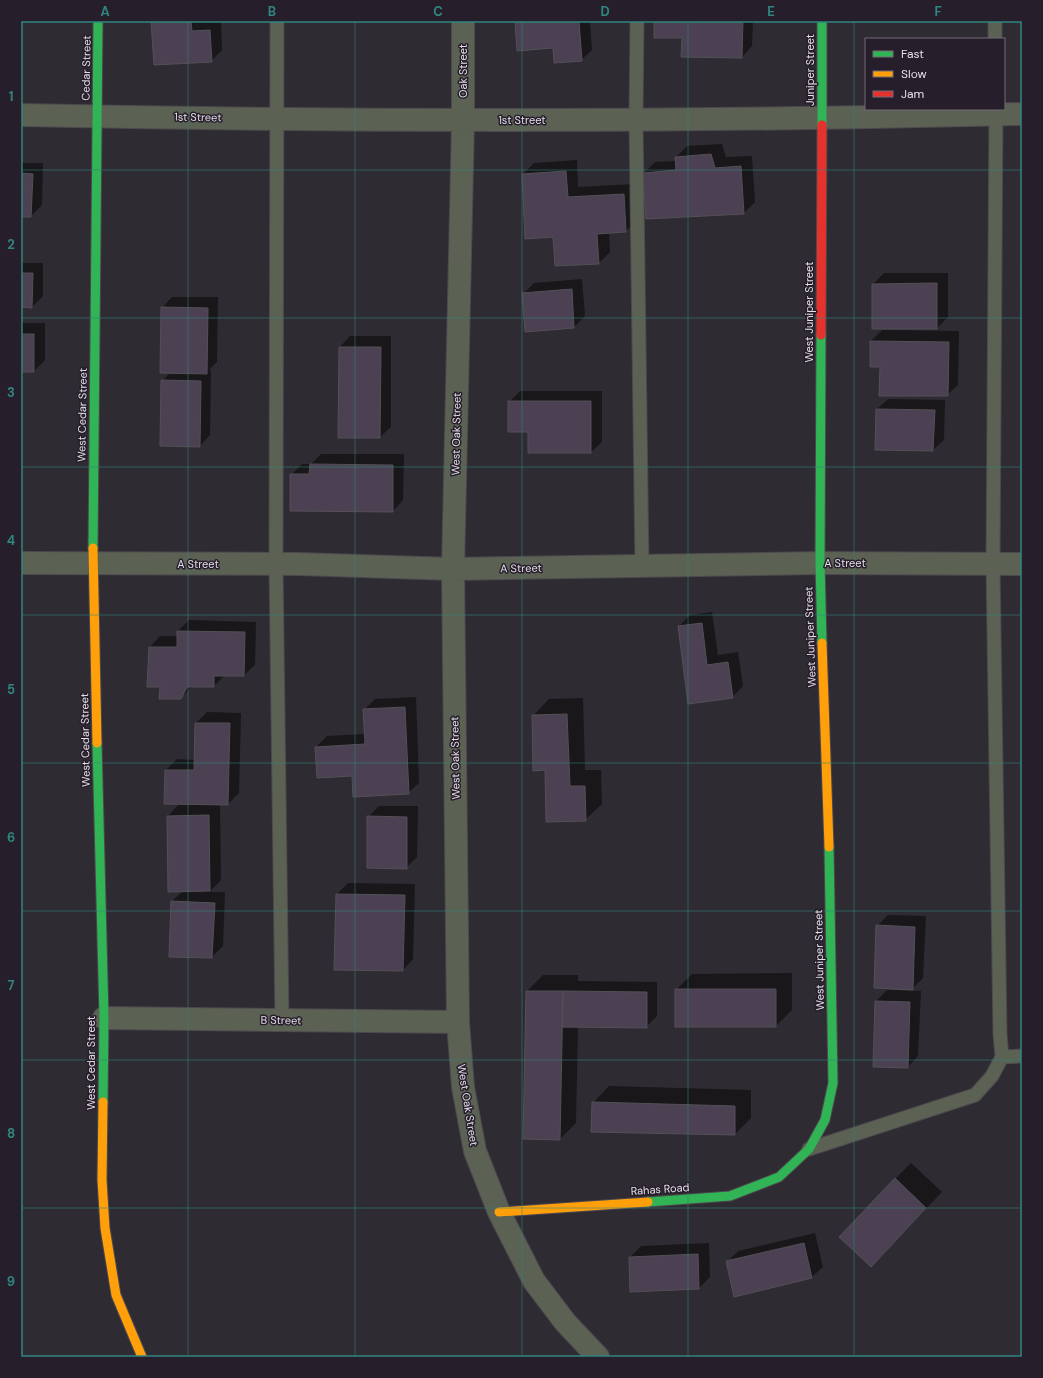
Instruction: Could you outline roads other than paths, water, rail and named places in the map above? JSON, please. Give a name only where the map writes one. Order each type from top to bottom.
[{"type":"street","name":"Cedar Street","points":[[97,116],[98,21]]},
{"type":"street","name":"Oak Street","points":[[463,21],[463,121]]},
{"type":"street","name":"Juniper Street","points":[[822,21],[822,118]]},
{"type":"street","name":"1st Street","points":[[21,115],[463,121],[822,118],[996,112],[1022,114]]},
{"type":"street","name":"West Cedar Street","points":[[97,116],[93,563],[104,1018],[102,1180],[105,1228],[116,1295],[142,1357]]},
{"type":"street","name":"West Juniper Street","points":[[809,1149],[825,1120],[833,1083],[829,870],[820,563],[822,118]]},
{"type":"street","name":"West Oak Street","points":[[463,121],[453,569],[458,1022],[463,1087],[475,1151],[499,1212],[534,1281],[565,1322],[598,1357]]},
{"type":"street","name":"A Street","points":[[21,563],[276,564],[453,569],[820,563],[1022,564]]},
{"type":"street","name":"B Street","points":[[104,1018],[458,1022]]},
{"type":"street","name":"Rahas Road","points":[[499,1212],[730,1196],[779,1177],[809,1149]]},
{"type":"lane","points":[[277,21],[276,564],[282,1020]]},
{"type":"lane","points":[[637,21],[636,120],[642,567]]},
{"type":"lane","points":[[996,21],[996,38]]},
{"type":"lane","points":[[809,1149],[975,1095],[992,1076],[1002,1057],[1000,1034],[993,565],[996,112]]},
{"type":"lane","points":[[1002,1057],[1022,1056]]}]
